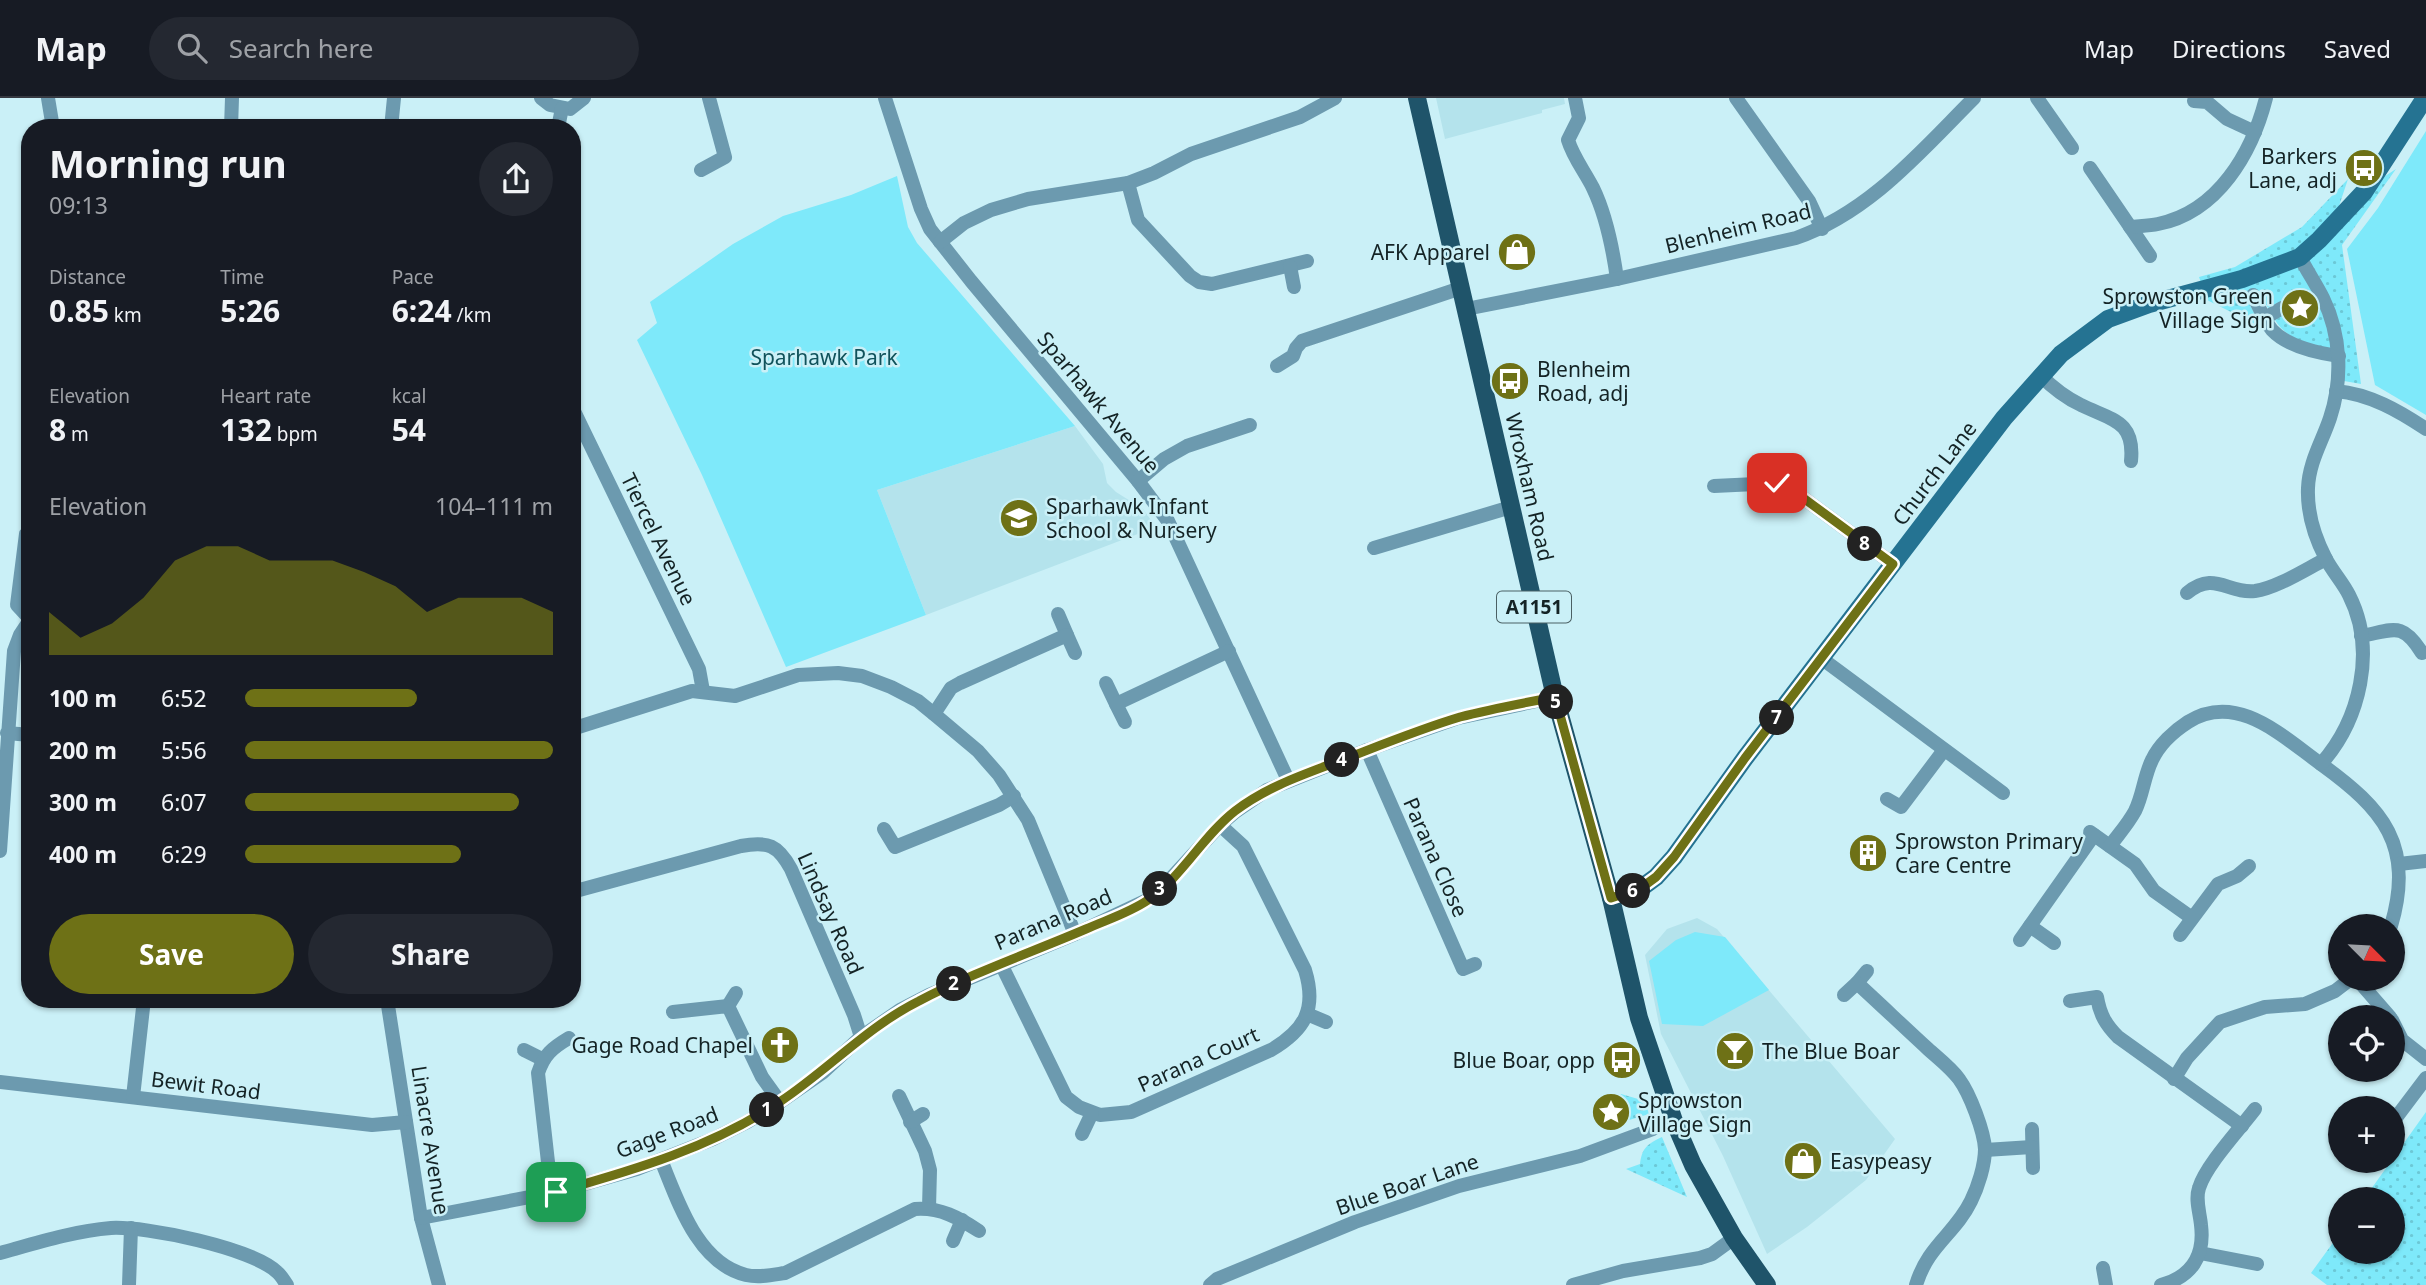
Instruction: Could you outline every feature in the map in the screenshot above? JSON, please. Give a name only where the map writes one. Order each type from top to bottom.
[{"type":"main road","name":"Wroxham Road","points":[[1417,98],[1555,697],[1611,898],[1639,1018],[1674,1121],[1704,1187],[1734,1238],[1767,1285]]},
{"type":"street","points":[[48,98],[52,119]]},
{"type":"street","points":[[231,119],[232,98]]},
{"type":"street","points":[[392,119],[394,98]]},
{"type":"street","points":[[541,98],[551,105],[570,109],[584,98]]},
{"type":"street","points":[[701,170],[729,155],[709,98]]},
{"type":"street","name":"Sparhawk Avenue","points":[[885,98],[930,229],[1168,521],[1288,780]]},
{"type":"street","points":[[940,242],[964,223],[991,210],[1028,199],[1128,183],[1191,154],[1300,117],[1335,98]]},
{"type":"street","points":[[1575,98],[1579,118],[1568,139],[1594,191],[1605,224],[1617,279]]},
{"type":"street","points":[[1736,98],[1808,201],[1822,229]]},
{"type":"street","name":"Blenheim Road","points":[[1466,309],[1796,239],[1822,229],[1876,195],[1974,98]]},
{"type":"street","points":[[2037,98],[2072,148]]},
{"type":"street","points":[[2130,227],[2158,224],[2182,215],[2200,204],[2234,174],[2255,132],[2266,98]]},
{"type":"street","points":[[2321,764],[2340,736],[2353,709],[2363,662],[2361,636],[2349,595],[2326,559],[2314,533],[2308,488],[2311,464],[2330,418],[2339,356],[2326,306],[2300,257],[2341,219],[2364,192],[2425,98]]},
{"type":"street","points":[[2194,102],[2207,102],[2227,119],[2255,132]]},
{"type":"street","points":[[560,119],[562,108]]},
{"type":"street","points":[[2090,168],[2150,256]]},
{"type":"street","points":[[1128,183],[1138,220],[1190,276],[1209,288],[1307,261]]},
{"type":"street","name":"Church Lane","points":[[1611,898],[1641,888],[1656,877],[1674,857],[1821,658],[2004,418],[2040,375],[2082,336],[2108,319],[2149,304],[2242,279],[2300,257]]},
{"type":"street","points":[[1290,266],[1294,287]]},
{"type":"street","points":[[1277,366],[1293,356],[1302,341],[1461,288]]},
{"type":"street","points":[[2253,295],[2276,334],[2311,353],[2339,356]]},
{"type":"street","points":[[2265,318],[2282,308]]},
{"type":"street","points":[[2040,375],[2067,398],[2121,424],[2132,446],[2131,461]]},
{"type":"street","points":[[2336,391],[2388,406],[2426,429]]},
{"type":"street","points":[[1138,481],[1164,459],[1187,446],[1250,425]]},
{"type":"street","name":"Tiercel Avenue","points":[[581,426],[699,669],[703,691]]},
{"type":"street","points":[[1714,486],[1777,483],[1787,486],[1893,564]]},
{"type":"street","points":[[1374,548],[1511,507]]},
{"type":"street","points":[[2187,593],[2196,585],[2211,582],[2242,591],[2266,588],[2326,559]]},
{"type":"street","points":[[21,573],[17,605],[21,610]]},
{"type":"street","points":[[1058,614],[1075,653]]},
{"type":"street","points":[[2361,636],[2395,630],[2405,631],[2412,636],[2422,653]]},
{"type":"street","points":[[0,851],[14,651],[21,634]]},
{"type":"street","points":[[934,714],[951,688],[1067,635]]},
{"type":"street","points":[[1116,704],[1229,651]]},
{"type":"street","points":[[1821,658],[2003,793]]},
{"type":"street","points":[[581,726],[692,691],[735,696],[798,675],[838,673],[862,676],[891,687],[918,701],[934,714],[978,751],[999,775],[1028,820],[1075,934]]},
{"type":"street","points":[[1106,683],[1125,722]]},
{"type":"street","name":"Parana Road","points":[[860,1037],[900,1010],[929,995],[1075,934],[1147,900],[1164,886],[1220,825],[1267,790],[1367,750],[1458,718],[1555,697]]},
{"type":"street","points":[[2110,846],[2135,811],[2152,760],[2164,743],[2179,728],[2197,716],[2219,711],[2242,713],[2259,720],[2353,787],[2371,804],[2385,826],[2399,864],[2394,914]]},
{"type":"street","points":[[7,733],[21,734]]},
{"type":"street","name":"Parana Close","points":[[1367,750],[1463,969],[1475,964]]},
{"type":"street","points":[[1887,799],[1900,813],[1944,750]]},
{"type":"street","points":[[884,830],[895,847],[999,805],[1014,796]]},
{"type":"street","points":[[1220,825],[1243,846],[1305,970],[1311,989],[1307,1014],[1326,1022]]},
{"type":"street","points":[[2020,940],[2092,834],[2135,864],[2154,891],[2192,918]]},
{"type":"street","name":"Lindsay Road","points":[[581,890],[741,846],[758,843],[773,846],[783,855],[790,869],[854,1015],[860,1037]]},
{"type":"street","points":[[2399,864],[2426,861]]},
{"type":"street","points":[[2180,935],[2218,884],[2238,876],[2249,866]]},
{"type":"street","points":[[2030,926],[2054,943]]},
{"type":"street","points":[[1001,964],[1066,1097],[1092,1113],[1082,1133]]},
{"type":"street","points":[[1844,996],[1867,971]]},
{"type":"street","points":[[1857,983],[1959,1078],[1969,1099],[1985,1150],[1980,1178],[1971,1201],[1921,1267],[1916,1285]]},
{"type":"street","points":[[2174,1079],[2187,1058],[2220,1022],[2266,1007],[2305,1004],[2334,991]]},
{"type":"street","points":[[2366,991],[2379,1005]]},
{"type":"street","points":[[2070,1001],[2097,998],[2107,1026],[2174,1079],[2242,1126]]},
{"type":"street","points":[[673,1012],[732,999],[762,1077],[780,1102]]},
{"type":"street","points":[[133,1097],[143,1008]]},
{"type":"street","name":"Linacre Avenue","points":[[388,1008],[421,1218],[439,1285]]},
{"type":"street","name":"Parana Court","points":[[1092,1113],[1113,1115],[1131,1112],[1271,1050],[1290,1038],[1307,1014]]},
{"type":"street","name":"Gage Road","points":[[421,1218],[556,1192],[661,1160],[747,1122],[780,1102],[821,1073],[860,1037]]},
{"type":"street","points":[[556,1192],[549,1171],[538,1073],[542,1059],[550,1049],[569,1038]]},
{"type":"street","points":[[2405,1042],[2426,1059]]},
{"type":"street","points":[[524,1050],[542,1059]]},
{"type":"street","points":[[2405,1106],[2426,1078]]},
{"type":"street","name":"Bewit Road","points":[[0,1082],[372,1125],[407,1122]]},
{"type":"street","points":[[899,1096],[925,1151],[930,1170],[929,1208]]},
{"type":"street","points":[[2161,1285],[2178,1280],[2194,1265],[2200,1253],[2202,1228],[2197,1203],[2199,1188],[2206,1173],[2255,1109]]},
{"type":"street","points":[[910,1122],[923,1114]]},
{"type":"street","name":"Blue Boar Lane","points":[[1210,1285],[1217,1279],[1368,1217],[1459,1186],[1580,1156],[1653,1129]]},
{"type":"street","points":[[2032,1129],[2033,1168]]},
{"type":"street","points":[[1621,1157],[1617,1146],[1624,1141]]},
{"type":"street","points":[[1985,1150],[2032,1147]]},
{"type":"street","points":[[661,1160],[695,1237],[707,1251],[745,1280],[785,1273],[915,1209],[929,1208],[962,1220],[979,1231]]},
{"type":"street","points":[[953,1241],[962,1220]]},
{"type":"street","points":[[0,1254],[78,1233],[131,1228],[210,1243],[261,1261],[277,1272],[287,1285]]},
{"type":"street","points":[[129,1285],[131,1228]]},
{"type":"street","points":[[1573,1285],[1623,1270],[1700,1258],[1712,1254],[1734,1238]]},
{"type":"street","points":[[2200,1253],[2257,1264]]},
{"type":"street","points":[[2103,1268],[2106,1285]]},
{"type":"shaded area","points":[[1436,98],[1564,98],[1565,104],[1542,110],[1542,113],[1445,139]]},
{"type":"shaded area","name":"Sparhawk Infant School & Nursery","points":[[1075,426],[1103,464],[1107,483],[1143,509],[1156,527],[926,615],[877,490]]},
{"type":"shaded area","points":[[1697,918],[1717,929],[1895,1139],[1866,1180],[1807,1227],[1767,1254],[1723,1156],[1661,1034],[1645,955],[1667,929]]},
{"type":"green space","points":[[2426,131],[2426,415],[2375,385],[2347,249],[2378,208]]},
{"type":"green space","points":[[2396,169],[2342,245],[2361,384],[2344,381],[2344,351],[2305,343],[2281,328],[2275,320],[2294,307],[2289,297],[2268,308],[2259,291],[2246,297],[2261,327],[2207,300],[2199,277],[2235,267],[2302,227],[2348,179],[2339,206]]},
{"type":"green space","name":"Sparhawk Park","points":[[897,176],[908,227],[917,243],[1075,426],[877,490],[926,615],[786,667],[702,475],[637,340],[657,323],[650,302],[733,244],[783,216],[851,195]]},
{"type":"green space","points":[[1695,932],[1725,937],[1769,990],[1703,1026],[1662,1024],[1649,961],[1676,940]]},
{"type":"green space","points":[[1621,1094],[1645,1101],[1649,1114],[1600,1129]]},
{"type":"green space","points":[[2426,1112],[2426,1285],[2327,1285],[2311,1273],[2328,1250],[2328,1264],[2405,1264],[2405,1187],[2373,1187],[2383,1173],[2405,1173],[2405,1141]]},
{"type":"green space","points":[[1662,1137],[1687,1197],[1626,1169],[1640,1164],[1646,1147]]},
{"type":"place","name":"Barkers Lane, adj","points":[[2364,168]]},
{"type":"place","name":"AFK Apparel","points":[[1517,252]]},
{"type":"place","name":"Sprowston Green Village Sign","points":[[2300,308]]},
{"type":"place","name":"Blenheim Road, adj","points":[[1510,381]]},
{"type":"place","name":"Sparhawk Infant School & Nursery","points":[[1019,518]]},
{"type":"place","name":"Sprowston Primary Care Centre","points":[[1868,853]]},
{"type":"place","name":"Gage Road Chapel","points":[[780,1045]]},
{"type":"place","name":"The Blue Boar","points":[[1735,1051]]},
{"type":"place","name":"Blue Boar, opp","points":[[1622,1060]]},
{"type":"place","name":"Sprowston Village Sign","points":[[1611,1112]]},
{"type":"place","name":"Easypeasy","points":[[1803,1161]]},
{"type":"route","points":[[556,1192],[661,1160],[747,1122],[821,1073],[860,1037],[900,1010],[1147,900],[1164,886],[1220,825],[1267,790],[1367,750],[1458,718],[1555,697],[1611,898],[1641,888],[1656,877],[1674,857],[1745,758],[1893,564],[1787,486],[1777,483]]}]
